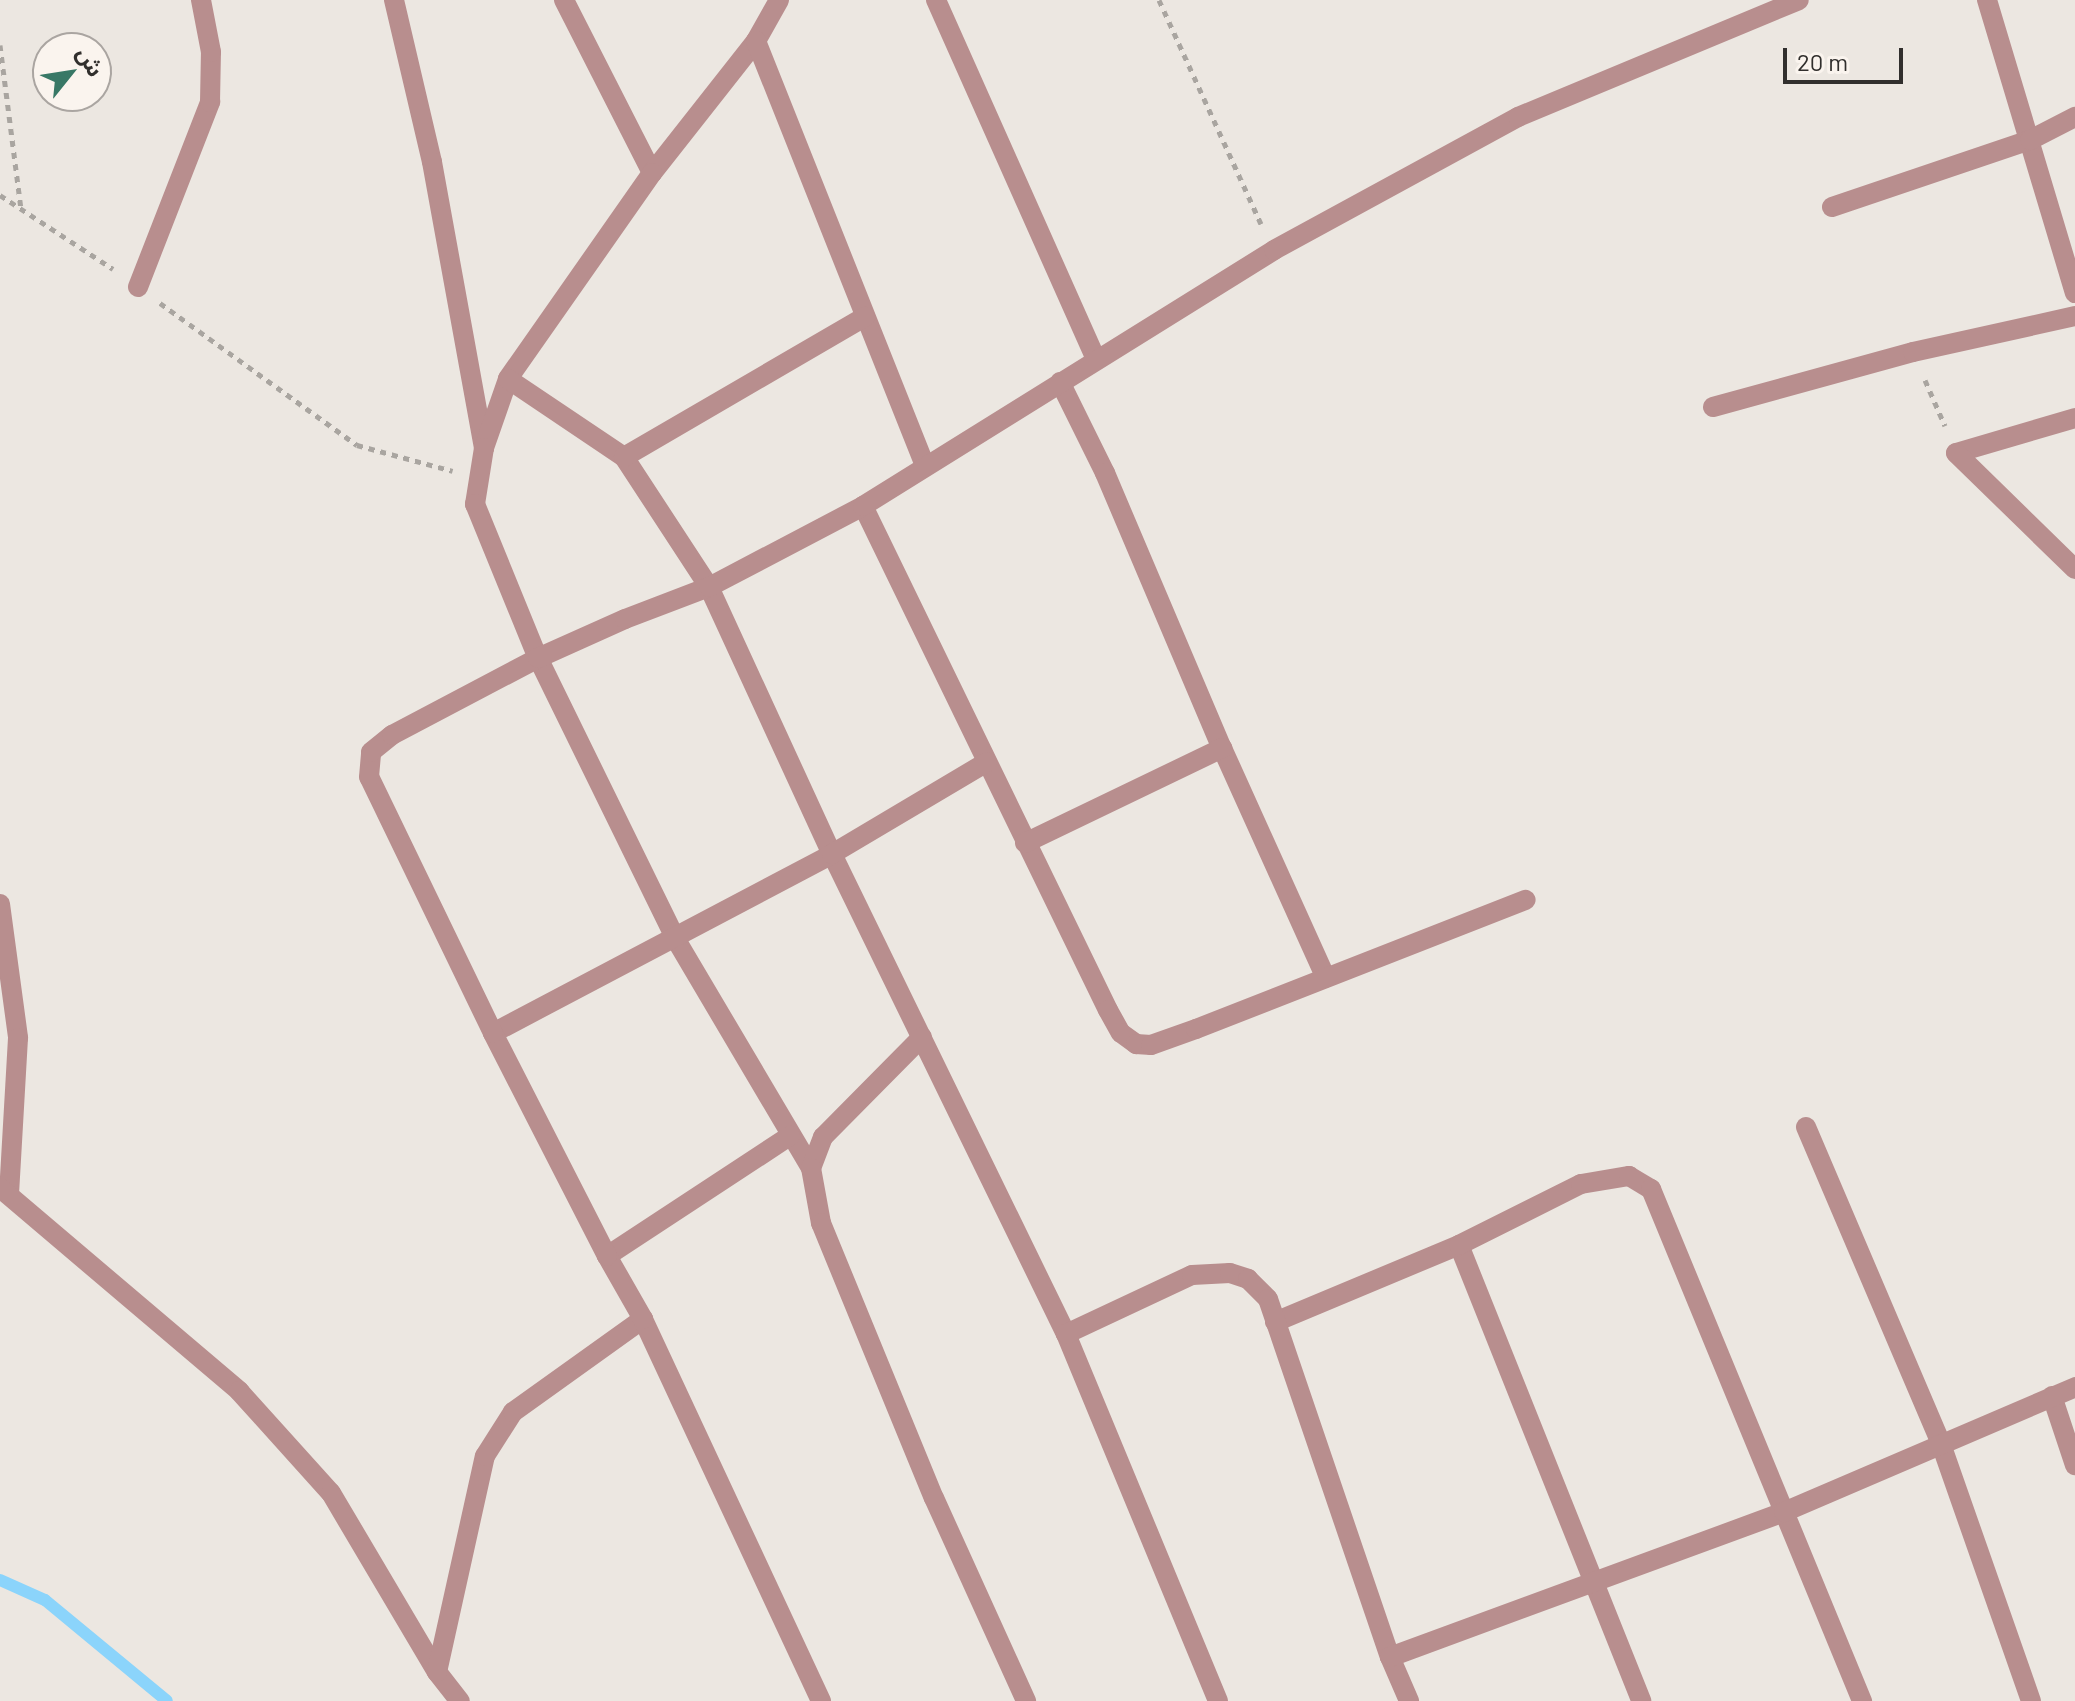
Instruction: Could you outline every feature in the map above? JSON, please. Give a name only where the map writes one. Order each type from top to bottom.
[{"type":"street","points":[[138,287],[210,102],[211,52],[201,0]]},
{"type":"street","points":[[394,0],[432,162],[484,448]]},
{"type":"street","points":[[564,0],[652,173]]},
{"type":"street","points":[[779,0],[756,41],[652,173],[508,379],[484,448],[475,504],[538,658],[675,938],[811,1168],[821,1223],[934,1498],[1026,1701]]},
{"type":"street","points":[[936,0],[1096,360]]},
{"type":"street","points":[[1987,0],[2030,140],[2070,255],[2075,293]]},
{"type":"street","points":[[821,1701],[643,1319],[607,1256],[493,1033],[369,777],[371,752],[392,735],[538,658],[625,619],[709,587],[863,506],[1274,250],[1518,117],[1788,2]]},
{"type":"street","points":[[756,41],[925,466]]},
{"type":"street","points":[[1832,207],[2030,140],[2075,117]]},
{"type":"street","points":[[1713,407],[1913,352],[2075,316]]},
{"type":"street","points":[[624,457],[865,317]]},
{"type":"street","points":[[508,379],[624,457],[709,587],[832,854],[1066,1334],[1218,1701]]},
{"type":"street","points":[[1060,382],[1105,473],[1222,748],[1326,978]]},
{"type":"street","points":[[1956,453],[2075,418]]},
{"type":"street","points":[[1956,453],[2072,562]]},
{"type":"street","points":[[863,506],[1108,1010],[1121,1033],[1136,1044],[1151,1045],[1526,900]]},
{"type":"street","points":[[1025,843],[1222,748]]},
{"type":"street","points":[[493,1033],[832,854],[987,762]]},
{"type":"street","points":[[0,904],[18,1038],[5,1190],[239,1391],[331,1493],[437,1672],[460,1701]]},
{"type":"street","points":[[811,1168],[823,1137],[922,1037]]},
{"type":"street","points":[[1806,1127],[1941,1444],[2031,1701]]},
{"type":"street","points":[[607,1256],[790,1136]]},
{"type":"street","points":[[1275,1322],[1459,1245],[1581,1184],[1629,1176],[1651,1189],[1862,1701]]},
{"type":"street","points":[[1459,1245],[1641,1701]]},
{"type":"street","points":[[1066,1334],[1192,1275],[1230,1273],[1248,1279],[1268,1299],[1390,1657],[1409,1701]]},
{"type":"street","points":[[437,1672],[485,1456],[513,1412],[643,1319]]},
{"type":"street","points":[[1390,1657],[1784,1512],[2075,1387]]},
{"type":"street","points":[[2052,1396],[2075,1465]]},
{"type":"path","points":[[1159,0],[1274,250]]},
{"type":"path","points":[[0,45],[21,209]]},
{"type":"path","points":[[0,195],[138,287],[357,445],[479,478]]},
{"type":"path","points":[[1913,352],[1956,453]]},
{"type":"waterway","points":[[0,1580],[45,1600],[167,1701]]}]
